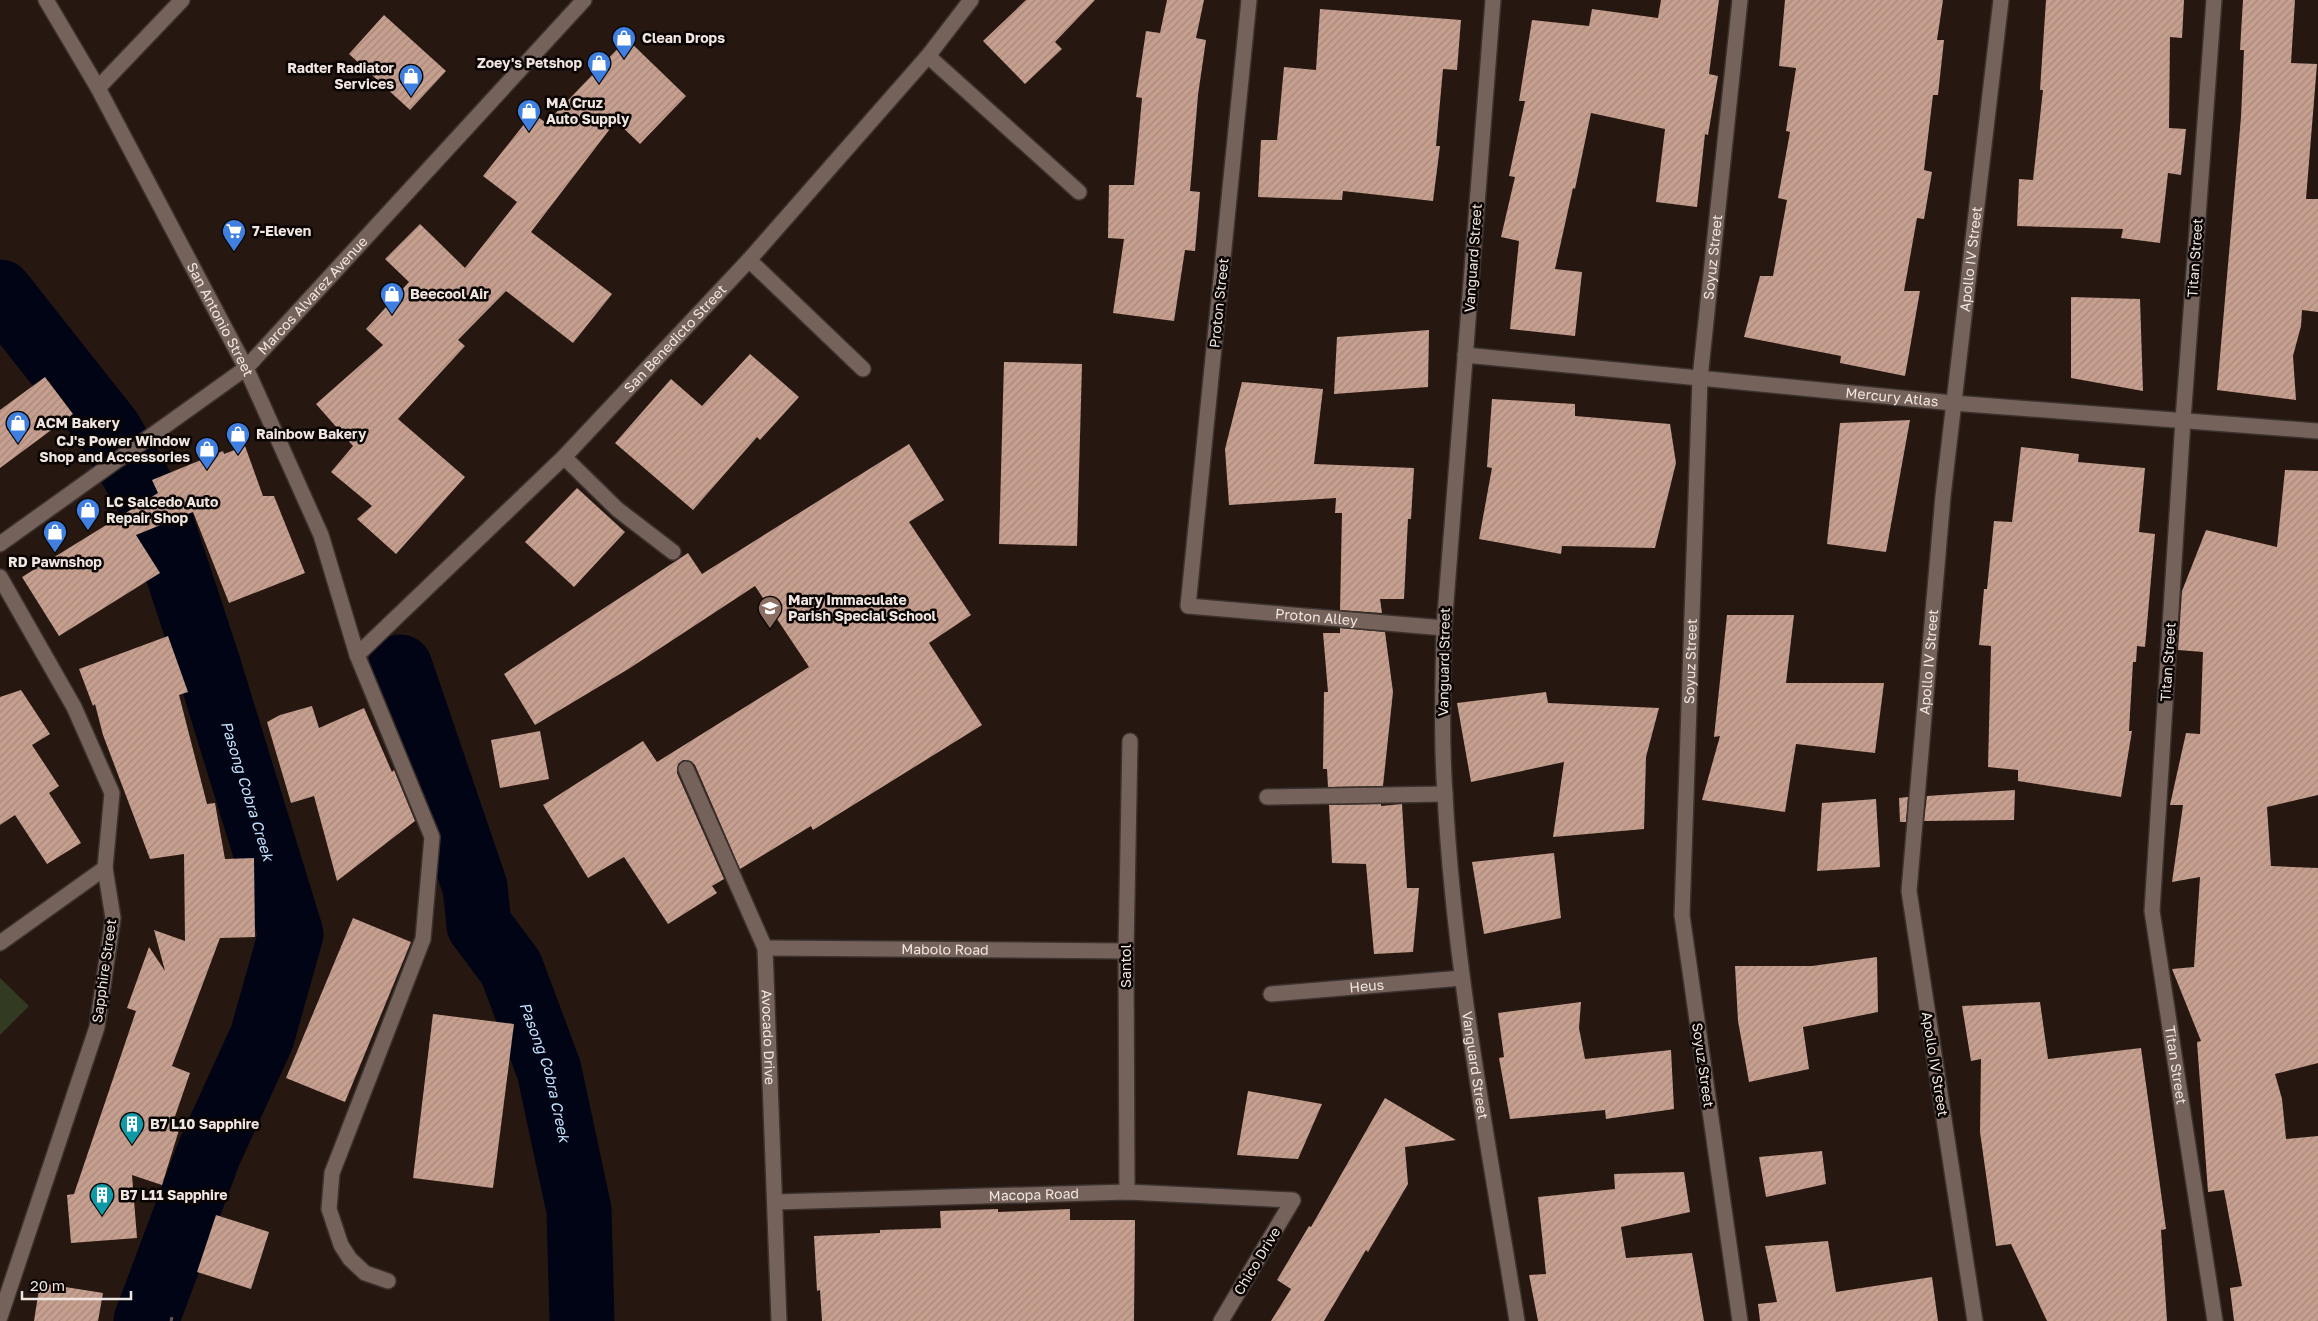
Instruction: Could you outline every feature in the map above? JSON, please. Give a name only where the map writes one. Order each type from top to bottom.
[{"type":"street","name":"San Antonio Street","points":[[46,0],[98,88],[246,368],[322,535],[357,655],[432,837],[423,939],[332,1173],[329,1209],[341,1245],[350,1259],[365,1273],[388,1281]]},
{"type":"street","points":[[98,88],[182,0]]},
{"type":"street","name":"Marcos Alvarez Avenue","points":[[0,544],[128,455],[246,368],[584,0]]},
{"type":"street","name":"San Benedicto Street","points":[[357,655],[564,457],[749,260],[928,56],[971,0]]},
{"type":"street","name":"Proton Street","points":[[1188,606],[1249,0]]},
{"type":"street","name":"Vanguard Street","points":[[1493,0],[1444,628],[1444,794],[1462,978],[1517,1321]]},
{"type":"street","name":"Soyuz Street","points":[[1740,0],[1700,378],[1682,915],[1740,1321]]},
{"type":"street","name":"Apollo IV Street","points":[[1975,1321],[1908,891],[1953,403],[2001,0]]},
{"type":"street","name":"Titan Street","points":[[2214,0],[2183,420],[2152,911],[2215,1321]]},
{"type":"street","points":[[928,56],[1079,192]]},
{"type":"street","points":[[749,260],[863,369]]},
{"type":"street","name":"Mercury Atlas","points":[[1465,354],[1953,403],[2318,431]]},
{"type":"street","points":[[564,457],[617,509],[673,552]]},
{"type":"street","name":"Sapphire Street","points":[[0,577],[74,707],[112,793],[106,868],[113,918],[97,1027],[0,1317]]},
{"type":"street","name":"Proton Alley","points":[[1188,606],[1444,628]]},
{"type":"street","name":"Santol","points":[[1128,1192],[1126,951],[1130,741]]},
{"type":"street","name":"Avocado Drive","points":[[686,769],[765,948],[779,1321]]},
{"type":"street","points":[[1267,797],[1444,794]]},
{"type":"street","points":[[0,943],[106,868]]},
{"type":"street","name":"Mabolo Road","points":[[765,948],[1126,951]]},
{"type":"street","name":"Heus","points":[[1271,994],[1462,978]]},
{"type":"street","name":"Macopa Road","points":[[775,1202],[1128,1192],[1293,1200]]},
{"type":"street","name":"Chico Drive","points":[[1221,1321],[1293,1200]]},
{"type":"green space","points":[[0,978],[29,1006],[0,1035]]},
{"type":"building","points":[[1026,0],[1095,0],[1055,42],[1062,49],[1025,84],[983,41]]},
{"type":"building","points":[[1167,0],[1204,0],[1196,38],[1206,40],[1198,95],[1190,191],[1200,192],[1195,251],[1185,250],[1174,321],[1113,313],[1124,239],[1108,238],[1109,185],[1134,185],[1142,98],[1136,97],[1146,31],[1160,33]]},
{"type":"building","points":[[1661,0],[1719,0],[1709,74],[1718,76],[1708,135],[1705,134],[1697,207],[1656,202],[1665,129],[1591,113],[1555,269],[1582,272],[1575,336],[1510,329],[1519,241],[1501,237],[1515,177],[1509,176],[1525,101],[1519,101],[1532,20],[1589,26],[1592,9],[1658,18]]},
{"type":"building","points":[[1785,0],[1943,0],[1937,40],[1944,40],[1938,95],[1933,95],[1924,170],[1932,172],[1924,219],[1917,218],[1904,291],[1920,291],[1905,376],[1840,363],[1841,356],[1744,337],[1760,276],[1773,276],[1787,200],[1778,198],[1790,132],[1786,131],[1796,68],[1779,66]]},
{"type":"building","points":[[2046,0],[2184,0],[2182,38],[2170,37],[2169,128],[2186,129],[2181,175],[2168,173],[2160,243],[2121,238],[2123,229],[2017,226],[2019,179],[2033,180],[2043,90],[2040,90]]},
{"type":"building","points":[[2243,0],[2295,0],[2291,63],[2317,64],[2306,199],[2318,199],[2318,312],[2302,310],[2301,326],[2293,356],[2296,400],[2217,390],[2241,117],[2244,50],[2240,50]]},
{"type":"building","points":[[1320,9],[1461,20],[1457,70],[1443,69],[1436,146],[1440,146],[1433,201],[1343,191],[1342,200],[1258,197],[1261,140],[1277,140],[1284,67],[1316,70]]},
{"type":"building","points":[[384,15],[446,71],[410,110],[349,54]]},
{"type":"building","points":[[627,39],[686,96],[640,144],[616,121],[531,232],[612,294],[573,343],[506,291],[458,340],[465,346],[398,419],[465,477],[396,554],[357,519],[372,506],[331,472],[353,446],[316,404],[383,345],[366,329],[409,282],[385,259],[420,224],[465,268],[517,202],[483,176],[533,113],[546,123]]},
{"type":"building","points":[[2071,297],[2140,299],[2143,391],[2071,378]]},
{"type":"building","points":[[1429,330],[1428,387],[1334,394],[1337,337]]},
{"type":"building","points":[[750,354],[799,397],[760,440],[757,437],[693,510],[615,443],[671,379],[702,406]]},
{"type":"building","points":[[1004,362],[1082,364],[1077,546],[999,544]]},
{"type":"building","points":[[45,377],[73,414],[0,468],[0,410]]},
{"type":"building","points":[[1242,382],[1323,389],[1314,464],[1414,468],[1411,519],[1408,519],[1404,599],[1380,599],[1382,613],[1340,610],[1342,513],[1335,513],[1336,498],[1229,505],[1225,449]]},
{"type":"building","points":[[1492,399],[1575,404],[1575,416],[1670,424],[1676,463],[1655,548],[1562,546],[1561,554],[1479,539],[1492,468],[1487,467]]},
{"type":"building","points":[[1910,420],[1886,552],[1827,544],[1840,423]]},
{"type":"building","points":[[909,444],[944,500],[909,522],[971,615],[929,643],[982,725],[813,830],[811,826],[740,869],[695,765],[691,761],[683,760],[678,764],[677,773],[724,879],[712,886],[717,893],[668,924],[624,857],[588,878],[543,805],[643,741],[657,762],[809,667],[755,586],[630,668],[535,725],[504,674],[688,553],[702,574]]},
{"type":"building","points":[[245,446],[263,496],[274,496],[305,573],[229,603],[193,512],[136,535],[160,573],[59,636],[22,577],[158,493],[152,480],[223,451],[224,454]]},
{"type":"building","points":[[2021,447],[2079,454],[2078,462],[2145,468],[2139,532],[2155,534],[2145,647],[2137,646],[2136,662],[2133,662],[2129,731],[2132,731],[2121,797],[2018,781],[2018,770],[1988,767],[1991,646],[1979,645],[1984,589],[1987,589],[1994,521],[2012,522]]},
{"type":"building","points":[[2285,470],[2318,471],[2318,795],[2267,807],[2271,866],[2318,868],[2318,1063],[2275,1074],[2282,1099],[2286,1139],[2318,1136],[2318,1321],[2234,1321],[2230,1288],[2242,1286],[2224,1190],[2208,1192],[2197,1042],[2201,1041],[2172,969],[2194,967],[2200,877],[2172,882],[2183,805],[2170,805],[2186,733],[2200,734],[2203,652],[2178,650],[2182,591],[2206,530],[2277,547]]},
{"type":"building","points":[[577,488],[625,532],[574,587],[525,542]]},
{"type":"building","points":[[1727,615],[1794,615],[1786,683],[1884,683],[1875,753],[1796,744],[1785,812],[1702,800],[1720,736],[1714,737]]},
{"type":"building","points":[[1340,628],[1385,632],[1393,692],[1383,786],[1328,787],[1327,769],[1323,769],[1324,692],[1328,692],[1323,633],[1340,633]]},
{"type":"building","points":[[168,636],[188,692],[179,695],[207,804],[215,803],[225,859],[254,858],[255,937],[220,938],[172,1066],[190,1073],[171,1128],[179,1130],[162,1185],[132,1175],[137,1238],[71,1243],[67,1195],[74,1194],[136,1011],[127,1008],[149,947],[165,971],[154,930],[185,941],[184,854],[150,859],[103,735],[95,704],[93,706],[79,669]]},
{"type":"building","points":[[21,690],[50,734],[32,745],[59,786],[49,793],[81,843],[47,864],[15,815],[0,825],[0,697]]},
{"type":"building","points":[[1546,692],[1548,703],[1659,708],[1646,757],[1644,829],[1553,837],[1564,762],[1471,782],[1457,703]]},
{"type":"building","points":[[312,706],[319,728],[364,708],[392,772],[394,770],[415,821],[337,881],[314,796],[291,803],[267,722],[280,715]]},
{"type":"building","points":[[540,731],[549,779],[500,788],[491,740]]},
{"type":"building","points":[[2015,790],[2014,820],[1924,821],[1927,796]]},
{"type":"building","points":[[1908,797],[1906,822],[1900,822],[1899,798]]},
{"type":"building","points":[[1876,799],[1880,867],[1817,871],[1822,803]]},
{"type":"building","points":[[1381,804],[1381,806],[1402,804],[1407,888],[1419,888],[1413,952],[1374,954],[1366,864],[1332,863],[1329,805]]},
{"type":"building","points":[[1554,853],[1561,918],[1484,934],[1472,862]]},
{"type":"building","points":[[353,918],[411,942],[345,1102],[286,1078]]},
{"type":"building","points":[[1877,957],[1878,1012],[1803,1027],[1809,1069],[1749,1082],[1738,1021],[1735,966],[1812,966]]},
{"type":"building","points":[[1581,1002],[1579,1028],[1585,1059],[1671,1050],[1674,1109],[1606,1119],[1605,1110],[1510,1119],[1499,1058],[1504,1057],[1498,1013]]},
{"type":"building","points":[[2040,1002],[2048,1059],[2141,1048],[2166,1229],[2161,1230],[2167,1321],[2047,1321],[2011,1244],[1996,1246],[1980,1132],[1981,1059],[1971,1061],[1962,1006]]},
{"type":"building","points":[[433,1014],[514,1024],[493,1188],[413,1178]]},
{"type":"building","points":[[1248,1091],[1322,1104],[1298,1159],[1237,1155]]},
{"type":"building","points":[[1385,1098],[1456,1140],[1405,1147],[1408,1184],[1324,1321],[1271,1321],[1291,1289],[1277,1280],[1309,1226],[1311,1227]]},
{"type":"building","points":[[1822,1151],[1826,1184],[1766,1197],[1759,1157]]},
{"type":"building","points":[[1684,1172],[1690,1212],[1621,1227],[1626,1258],[1692,1253],[1704,1321],[1538,1321],[1529,1275],[1546,1274],[1538,1197],[1615,1189],[1614,1174]]},
{"type":"building","points":[[998,1209],[998,1212],[1070,1209],[1070,1220],[1135,1220],[1134,1321],[822,1321],[820,1290],[817,1291],[814,1236],[880,1233],[880,1230],[941,1228],[940,1211]]},
{"type":"building","points":[[216,1215],[269,1232],[251,1289],[197,1272]]},
{"type":"building","points":[[1828,1241],[1836,1292],[1932,1277],[1938,1321],[1760,1321],[1758,1304],[1777,1302],[1765,1246]]},
{"type":"building","points":[[40,1283],[103,1293],[98,1321],[34,1321]]},
{"type":"waterway","name":"Pasong Cobra Creek","points":[[0,292],[110,431],[161,522],[207,661],[291,934],[262,1037],[209,1153],[146,1321]]},
{"type":"waterway","name":"Pasong Cobra Creek","points":[[400,667],[475,887],[479,925],[511,968],[549,1070],[579,1210],[582,1321]]},
{"type":"place","name":"Clean Drops","points":[[624,59]]},
{"type":"place","name":"Zoey's Petshop","points":[[599,84]]},
{"type":"place","name":"Radter Radiator Services","points":[[411,97]]},
{"type":"place","name":"MA Cruz Auto Supply","points":[[529,132]]},
{"type":"place","name":"7-Eleven","points":[[234,252]]},
{"type":"place","name":"Beecool Air","points":[[392,315]]},
{"type":"place","name":"ACM Bakery","points":[[18,444]]},
{"type":"place","name":"Rainbow Bakery","points":[[238,455]]},
{"type":"place","name":"CJ's Power Window Shop and Accessories","points":[[207,470]]},
{"type":"place","name":"LC Salcedo Auto Repair Shop","points":[[88,531]]},
{"type":"place","name":"RD Pawnshop","points":[[55,553]]},
{"type":"place","name":"Mary Immaculate Parish Special School","points":[[770,629]]},
{"type":"place","name":"B7 L10 Sapphire","points":[[132,1145]]},
{"type":"place","name":"B7 L11 Sapphire","points":[[102,1216]]}]
